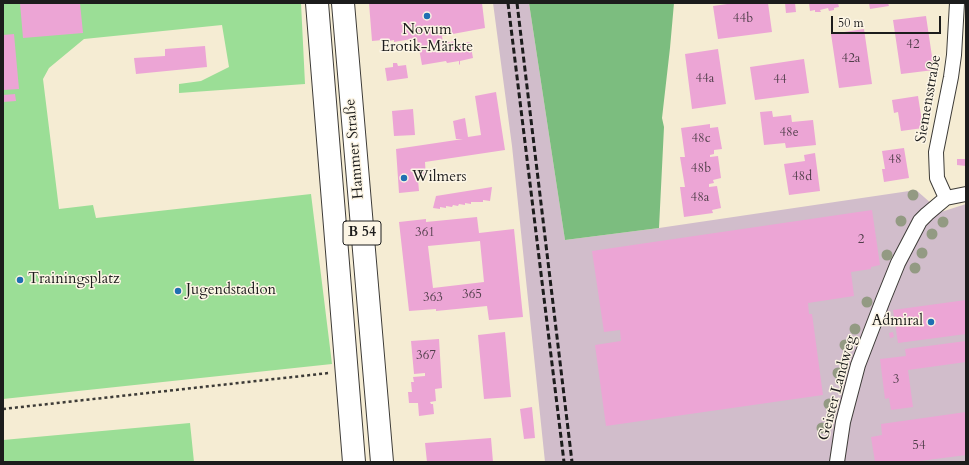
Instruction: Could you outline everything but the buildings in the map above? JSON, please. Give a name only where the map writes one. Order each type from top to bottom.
[{"type":"main road","name":"Hammer Straße","points":[[317,3],[354,462]]},
{"type":"main road","name":"Hammer Straße","points":[[343,3],[382,462]]},
{"type":"street","name":"Siemensstraße","points":[[946,198],[937,178],[936,152],[951,77],[954,55],[957,3]]},
{"type":"street","name":"Geister Landweg","points":[[837,462],[843,422],[858,365],[898,263],[920,221],[936,205],[946,198],[966,194]]},
{"type":"path","points":[[3,409],[331,373]]},
{"type":"shaded area","points":[[493,3],[529,3],[565,240],[659,228],[916,190],[941,212],[966,204],[966,462],[545,462],[512,146]]},
{"type":"green space","points":[[3,3],[301,3],[305,84],[179,93],[179,84],[201,81],[229,67],[222,25],[84,39],[49,68],[43,79],[59,209],[93,205],[96,218],[311,194],[332,364],[3,399]]},
{"type":"green space","points":[[529,3],[674,3],[662,118],[664,127],[659,228],[565,240]]},
{"type":"green space","points":[[190,423],[194,462],[3,462],[3,440]]},
{"type":"railway","points":[[508,3],[564,462]]},
{"type":"railway","points":[[517,3],[572,462]]},
{"type":"place","name":"Novum Erotik-Märkte","points":[[427,16]]},
{"type":"place","name":"Wilmers","points":[[404,178]]},
{"type":"place","name":"Trainingsplatz","points":[[20,280]]},
{"type":"place","name":"Jugendstadion","points":[[178,291]]},
{"type":"place","name":"Admiral","points":[[931,322]]}]
